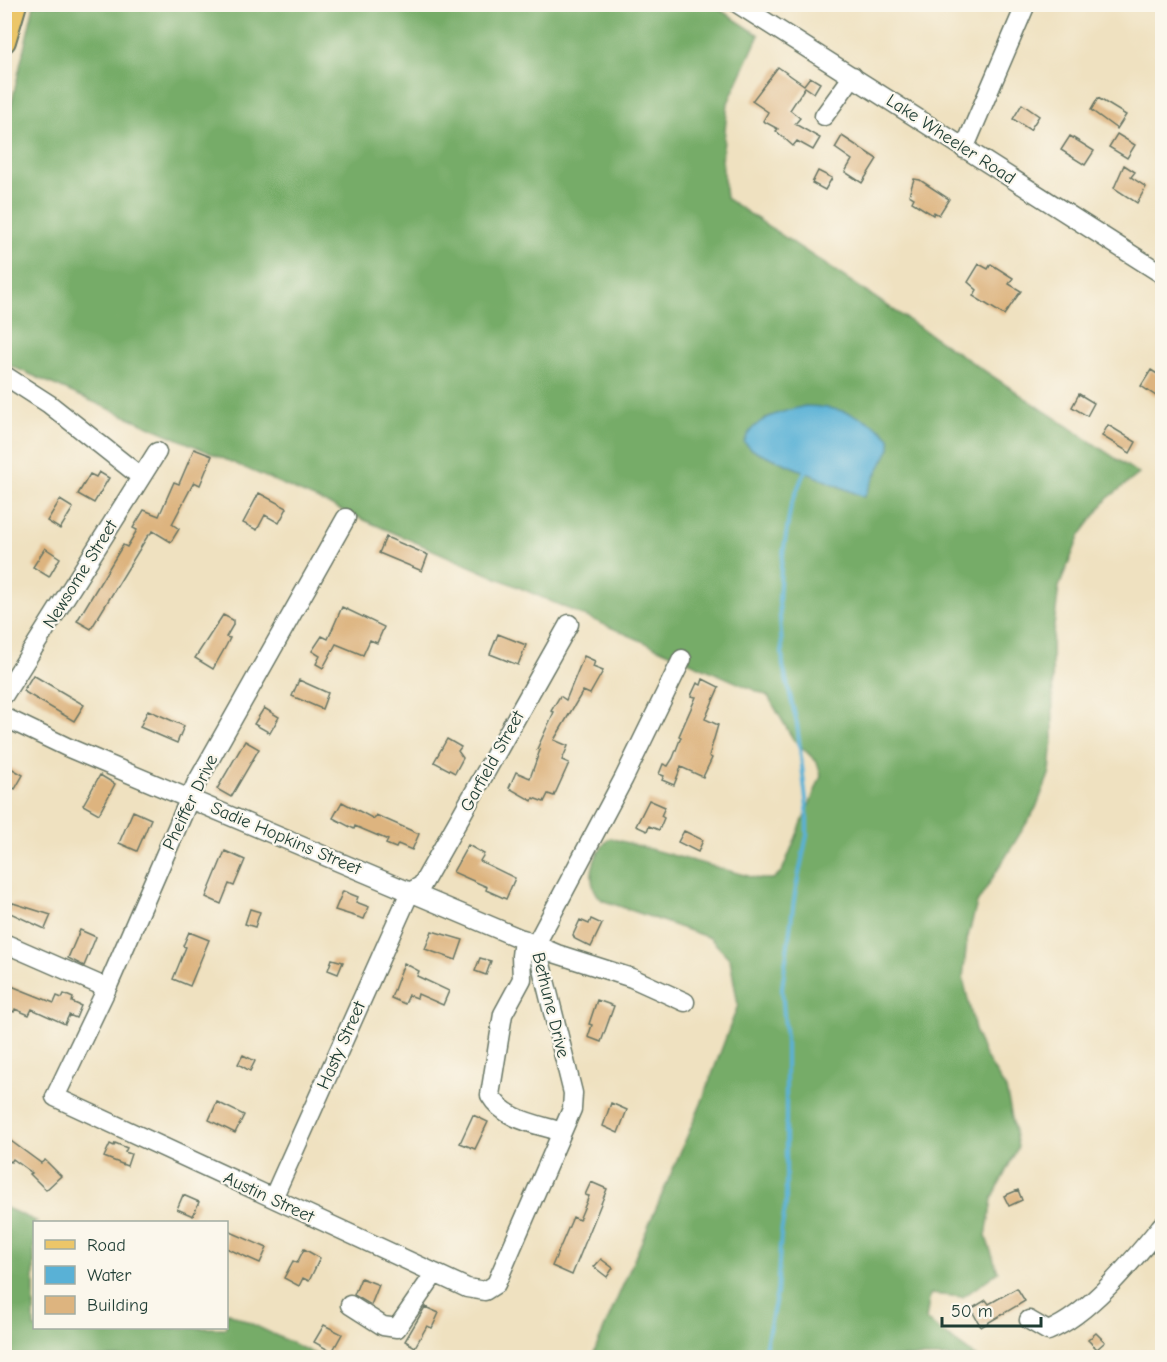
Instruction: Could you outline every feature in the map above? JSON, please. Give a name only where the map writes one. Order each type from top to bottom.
[{"type":"main road","points":[[4,41],[15,4]]},
{"type":"street","name":"Lake Wheeler Road","points":[[738,4],[1162,274]]},
{"type":"street","points":[[964,149],[1026,4]]},
{"type":"street","points":[[824,116],[853,76]]},
{"type":"street","points":[[4,375],[49,404],[141,477]]},
{"type":"street","name":"Newsome Street","points":[[4,695],[157,452]]},
{"type":"street","name":"Pheiffer Drive","points":[[55,1097],[107,988],[189,797],[346,518]]},
{"type":"street","name":"Garfield Street","points":[[410,892],[422,885],[569,624]]},
{"type":"street","name":"Bethune Drive","points":[[485,1291],[496,1284],[572,1109],[573,1093],[529,942],[624,778],[682,659]]},
{"type":"street","name":"Sadie Hopkins Street","points":[[4,717],[69,748],[529,942],[632,978],[685,1002]]},
{"type":"street","name":"Hasty Street","points":[[273,1198],[410,892]]},
{"type":"street","points":[[529,942],[521,956],[522,979],[503,1014],[490,1095],[495,1104],[507,1113],[562,1132]]},
{"type":"street","points":[[4,943],[107,988]]},
{"type":"street","name":"Austin Street","points":[[55,1097],[467,1288],[485,1291]]},
{"type":"street","points":[[1029,1320],[1048,1331],[1071,1319],[1129,1263],[1162,1226]]},
{"type":"street","points":[[350,1305],[383,1326],[397,1328],[435,1273]]},
{"type":"green space","points":[[711,4],[759,35],[728,103],[722,159],[726,198],[1139,474],[1107,499],[1080,535],[1059,587],[1052,642],[1053,738],[1050,772],[1036,808],[977,903],[967,940],[963,978],[976,1034],[985,1056],[1006,1089],[1018,1147],[992,1199],[986,1237],[998,1272],[963,1297],[930,1294],[926,1320],[976,1357],[592,1357],[701,1104],[738,1005],[730,959],[710,938],[602,900],[593,885],[592,869],[595,860],[610,838],[759,879],[773,879],[782,871],[821,776],[817,762],[793,739],[768,696],[4,363],[5,132],[34,5]],"holes":[[[805,406],[875,474],[864,497],[751,449],[765,418]]]},
{"type":"green space","points":[[4,1207],[36,1221],[33,1221],[33,1329],[228,1329],[228,1312],[321,1357],[5,1357]]},
{"type":"water","points":[[805,406],[839,410],[862,418],[882,430],[890,438],[890,448],[864,497],[751,449],[744,442],[761,421],[778,413]]},
{"type":"building","points":[[778,67],[804,85],[810,77],[820,83],[814,93],[805,87],[790,110],[800,118],[795,124],[820,138],[813,150],[797,141],[793,146],[776,131],[778,129],[763,121],[768,112],[752,101]]},
{"type":"building","points":[[1098,98],[1126,115],[1117,129],[1091,110]]},
{"type":"building","points":[[1022,104],[1039,116],[1030,130],[1013,119]]},
{"type":"building","points":[[1117,134],[1135,145],[1127,158],[1109,147]]},
{"type":"building","points":[[842,136],[877,159],[862,183],[845,172],[852,160],[835,148]]},
{"type":"building","points":[[1070,136],[1094,151],[1085,165],[1061,150]]},
{"type":"building","points":[[1124,165],[1135,172],[1131,177],[1146,187],[1137,203],[1114,188]]},
{"type":"building","points":[[818,171],[832,178],[825,190],[812,183]]},
{"type":"building","points":[[914,179],[920,180],[949,199],[939,215],[934,212],[933,215],[912,202],[914,198],[909,195]]},
{"type":"building","points":[[979,264],[988,269],[991,264],[1013,278],[1009,284],[1021,291],[1004,315],[973,296],[977,290],[968,282]]},
{"type":"building","points":[[1151,370],[1162,377],[1162,385],[1156,396],[1141,386]]},
{"type":"building","points":[[1079,394],[1094,403],[1087,416],[1072,407]]},
{"type":"building","points":[[1108,425],[1136,442],[1130,453],[1102,436]]},
{"type":"building","points":[[194,449],[212,456],[200,485],[194,482],[172,524],[179,529],[171,542],[153,531],[147,537],[91,629],[77,621],[123,545],[127,547],[137,530],[133,528],[144,510],[159,516],[174,482],[179,484]]},
{"type":"building","points":[[99,472],[109,478],[94,503],[78,494],[90,474],[96,477]]},
{"type":"building","points":[[259,493],[287,508],[279,523],[265,515],[257,530],[243,523]]},
{"type":"building","points":[[60,500],[73,508],[60,529],[47,521]]},
{"type":"building","points":[[386,537],[428,555],[422,571],[379,553]]},
{"type":"building","points":[[45,548],[60,558],[49,577],[33,567]]},
{"type":"building","points":[[342,607],[384,627],[377,643],[370,640],[363,655],[336,644],[323,668],[316,664],[320,656],[312,651],[322,636],[328,639]]},
{"type":"building","points":[[223,615],[233,620],[233,625],[226,637],[230,638],[213,669],[195,658]]},
{"type":"building","points":[[498,634],[526,645],[518,665],[490,654]]},
{"type":"building","points":[[584,656],[595,661],[593,667],[603,671],[590,694],[583,691],[554,740],[568,746],[562,760],[569,763],[554,796],[548,794],[544,802],[533,798],[532,801],[509,788],[516,772],[530,778],[540,750],[537,749],[554,712],[551,711],[560,696],[566,700]]},
{"type":"building","points":[[33,675],[84,705],[74,721],[23,691]]},
{"type":"building","points":[[703,679],[719,687],[705,719],[718,725],[709,756],[712,758],[703,777],[681,767],[674,785],[662,780],[664,776],[659,774],[663,764],[668,766],[673,758],[681,737],[679,736],[696,697],[691,696],[697,683],[701,685]]},
{"type":"building","points":[[299,680],[328,693],[322,709],[292,696]]},
{"type":"building","points":[[264,708],[279,717],[270,733],[254,724]]},
{"type":"building","points":[[148,710],[184,726],[177,743],[140,727]]},
{"type":"building","points":[[447,739],[461,747],[458,751],[463,758],[455,773],[434,762]]},
{"type":"building","points":[[245,741],[259,749],[231,797],[217,789]]},
{"type":"building","points":[[4,764],[23,775],[15,789],[4,783]]},
{"type":"building","points":[[100,775],[115,784],[99,814],[83,805]]},
{"type":"building","points":[[649,800],[665,807],[661,816],[664,818],[659,830],[649,826],[647,831],[636,826]]},
{"type":"building","points":[[342,802],[374,819],[376,815],[419,834],[412,850],[398,844],[396,848],[386,844],[388,840],[355,826],[354,829],[333,818]]},
{"type":"building","points":[[133,811],[151,819],[137,851],[119,843]]},
{"type":"building","points":[[684,831],[703,840],[698,852],[678,842]]},
{"type":"building","points":[[468,845],[484,854],[480,861],[515,878],[506,899],[486,890],[487,887],[453,872]]},
{"type":"building","points":[[225,851],[245,860],[234,886],[229,884],[221,904],[206,897]]},
{"type":"building","points":[[343,891],[358,897],[356,902],[369,907],[364,919],[335,910]]},
{"type":"building","points":[[13,903],[51,915],[45,929],[8,912]]},
{"type":"building","points":[[250,909],[260,912],[255,927],[245,924]]},
{"type":"building","points":[[591,919],[602,924],[591,947],[575,939],[573,935],[580,920],[589,924]]},
{"type":"building","points":[[80,930],[96,937],[84,966],[68,958]]},
{"type":"building","points":[[432,931],[463,940],[456,960],[425,949]]},
{"type":"building","points":[[189,932],[209,940],[190,986],[173,979],[186,947],[183,946]]},
{"type":"building","points":[[480,958],[491,961],[486,975],[475,971]]},
{"type":"building","points":[[332,959],[343,962],[338,974],[328,970]]},
{"type":"building","points":[[404,963],[419,971],[417,976],[449,991],[443,1005],[418,994],[417,998],[409,995],[405,1004],[391,998]]},
{"type":"building","points":[[4,983],[54,1003],[57,996],[62,998],[64,994],[73,998],[72,1002],[81,1006],[76,1018],[69,1015],[65,1024],[32,1009],[29,1015],[15,1009],[14,1012],[4,1007]]},
{"type":"building","points":[[597,1000],[614,1006],[601,1042],[588,1037],[592,1025],[589,1024]]},
{"type":"building","points":[[243,1055],[255,1061],[250,1071],[238,1064]]},
{"type":"building","points":[[217,1102],[244,1115],[235,1133],[209,1120]]},
{"type":"building","points":[[611,1103],[627,1110],[618,1133],[603,1126]]},
{"type":"building","points":[[473,1115],[488,1122],[475,1149],[460,1143]]},
{"type":"building","points":[[4,1136],[41,1163],[45,1160],[61,1176],[46,1190],[30,1174],[32,1173],[13,1159],[11,1162],[4,1158]]},
{"type":"building","points":[[115,1143],[127,1148],[125,1152],[131,1154],[127,1166],[104,1157],[110,1144],[114,1146]]},
{"type":"building","points":[[591,1182],[607,1189],[572,1275],[552,1266],[573,1217],[579,1220],[589,1196],[585,1195]]},
{"type":"building","points":[[1018,1190],[1022,1200],[1009,1206],[1004,1196]]},
{"type":"building","points":[[183,1195],[199,1202],[193,1216],[177,1209]]},
{"type":"building","points":[[228,1231],[267,1248],[260,1263],[228,1249]]},
{"type":"building","points":[[304,1249],[320,1258],[309,1281],[303,1278],[299,1286],[284,1278],[293,1261],[297,1263]]},
{"type":"building","points":[[601,1259],[613,1268],[607,1277],[594,1267]]},
{"type":"building","points":[[361,1278],[379,1285],[371,1305],[354,1295]]},
{"type":"building","points":[[1017,1288],[1025,1301],[981,1327],[971,1309],[986,1300],[989,1304]]},
{"type":"building","points":[[425,1307],[439,1313],[432,1328],[427,1326],[415,1347],[405,1341]]},
{"type":"building","points":[[324,1325],[342,1334],[332,1352],[314,1342]]},
{"type":"building","points":[[1096,1333],[1105,1342],[1097,1349],[1088,1340]]},
{"type":"waterway","points":[[763,1358],[777,1293],[781,1233],[786,1203],[786,1042],[782,988],[795,893],[807,835],[807,808],[797,724],[783,666],[779,600],[781,566],[791,505],[806,468]]}]
